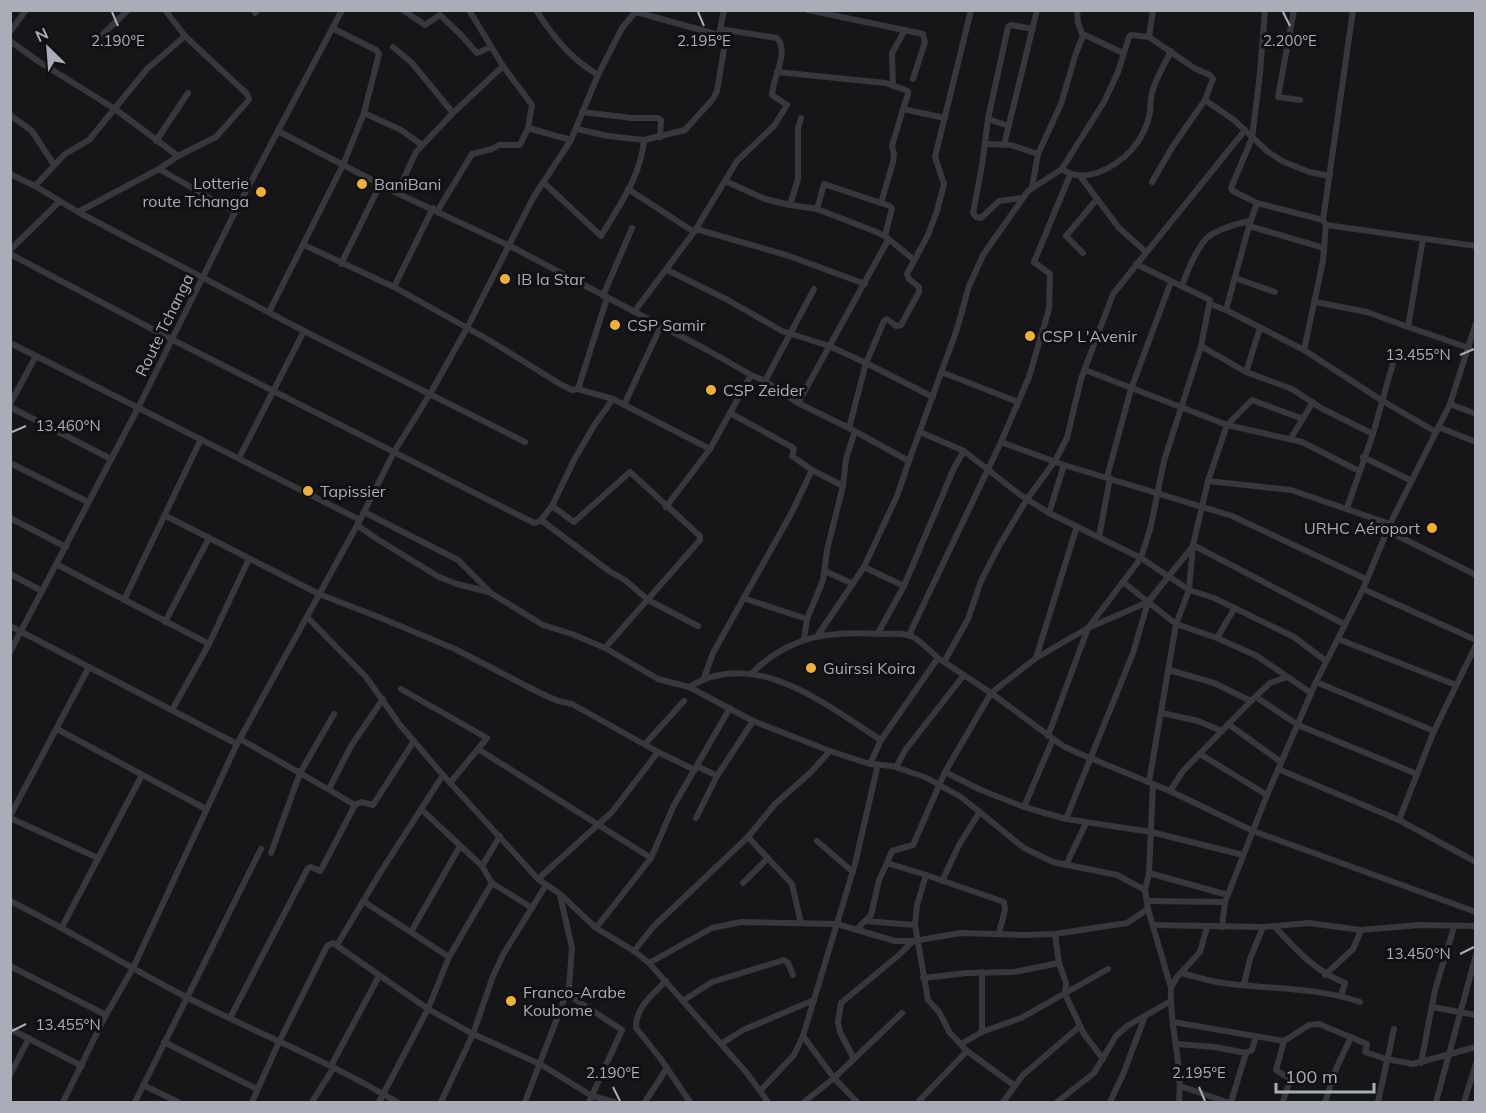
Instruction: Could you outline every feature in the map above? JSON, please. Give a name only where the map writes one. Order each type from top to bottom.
[{"type":"street","points":[[10,32],[26,10]]},
{"type":"street","points":[[98,40],[128,10]]},
{"type":"street","points":[[78,212],[221,133],[249,99],[247,94],[185,36],[165,10]]},
{"type":"street","points":[[403,10],[425,25],[440,15],[477,53],[491,47]]},
{"type":"street","points":[[394,287],[435,209],[472,154],[499,145],[520,145],[528,128],[532,105],[503,66],[469,10]]},
{"type":"street","points":[[536,10],[560,44],[576,61],[598,75]]},
{"type":"street","points":[[719,32],[724,10]]},
{"type":"street","points":[[808,10],[833,13],[919,32],[925,37],[913,79]]},
{"type":"street","points":[[804,639],[807,619],[825,571],[827,550],[843,486],[846,459],[866,363],[884,321],[887,319],[896,326],[901,325],[920,292],[919,287],[909,279],[907,274],[938,211],[944,184],[935,157],[971,10]]},
{"type":"street","points":[[1004,145],[1037,10]]},
{"type":"street","points":[[1032,187],[1038,154],[1061,104],[1083,36],[1077,10]]},
{"type":"street","points":[[1149,37],[1153,10]]},
{"type":"street","points":[[1265,10],[1252,138],[1231,188],[1233,191],[1257,203],[1324,222],[1476,246]]},
{"type":"street","points":[[1294,10],[1278,97],[1300,100]]},
{"type":"street","points":[[1304,350],[1316,302],[1324,248],[1324,222],[1353,10]]},
{"type":"street","points":[[63,1102],[106,1015],[133,968],[238,742],[359,522],[394,452],[430,394],[467,327],[533,198],[577,129],[582,111],[598,75],[622,28],[636,11],[719,32],[777,38],[781,44],[772,95],[786,106],[774,126],[737,161],[695,231],[633,312]]},
{"type":"street","name":"Route Tchanga","points":[[10,652],[173,340],[339,12]]},
{"type":"street","points":[[1022,198],[1005,199],[994,204],[981,218],[974,216],[974,203],[986,144],[988,119],[1008,27],[1011,25],[1033,29]]},
{"type":"street","points":[[269,312],[343,165],[364,113],[379,53],[332,28]]},
{"type":"street","points":[[893,86],[891,53],[905,30]]},
{"type":"street","points":[[577,129],[608,136],[644,140],[685,130],[713,99],[717,91],[726,37],[719,32]]},
{"type":"street","points":[[818,635],[864,567],[897,496],[957,329],[975,270],[1022,198],[1032,187],[1062,169],[1104,102],[1118,72],[1130,35],[1149,37],[1211,77],[1213,82],[1205,100],[1173,146],[1152,182]]},
{"type":"street","points":[[35,186],[64,154],[89,140],[147,69],[185,36]]},
{"type":"street","points":[[1083,36],[1123,53]]},
{"type":"street","points":[[10,41],[115,110],[178,156]]},
{"type":"street","points":[[393,47],[412,63],[453,113]]},
{"type":"street","points":[[1062,169],[1070,175],[1089,175],[1109,168],[1126,157],[1142,134],[1149,115],[1152,93],[1172,51]]},
{"type":"street","points":[[397,193],[415,154],[422,145],[503,66]]},
{"type":"street","points":[[777,72],[879,82],[908,93],[892,146],[893,162],[881,203]]},
{"type":"street","points":[[156,141],[188,93]]},
{"type":"street","points":[[1205,100],[1282,161],[1309,172],[1330,176]]},
{"type":"street","points":[[903,109],[945,118]]},
{"type":"street","points":[[582,111],[632,118],[658,118],[661,120],[660,137]]},
{"type":"street","points":[[364,113],[401,130],[422,145]]},
{"type":"street","points":[[10,115],[32,131],[54,165]]},
{"type":"street","points":[[790,206],[798,179],[798,129],[801,118]]},
{"type":"street","points":[[988,119],[1009,126]]},
{"type":"street","points":[[528,128],[571,140]]},
{"type":"street","points":[[944,662],[968,619],[981,581],[999,546],[1027,499],[1055,461],[1067,438],[1081,380],[1113,294],[1245,130]]},
{"type":"street","points":[[278,131],[397,193],[510,246],[765,381],[798,403],[909,461]]},
{"type":"street","points":[[543,182],[601,236],[642,161],[644,140]]},
{"type":"street","points":[[986,144],[1004,145],[1038,154]]},
{"type":"street","points":[[159,169],[236,212]]},
{"type":"street","points":[[909,635],[1001,442],[1029,376],[1049,309],[1050,275],[1034,262],[1070,175]]},
{"type":"street","points":[[10,183],[14,176],[35,186],[59,202],[304,331],[525,442]]},
{"type":"street","points":[[1080,176],[1119,228],[1146,252]]},
{"type":"street","points":[[725,181],[765,199],[790,206],[817,209],[887,238],[914,260]]},
{"type":"street","points":[[341,264],[381,183]]},
{"type":"street","points":[[798,403],[865,284],[887,238],[892,208],[824,184],[817,209]]},
{"type":"street","points":[[628,189],[695,231],[786,255],[865,284]]},
{"type":"street","points":[[1083,253],[1066,236],[1097,199]]},
{"type":"street","points":[[59,202],[10,252],[173,340],[534,524],[541,520],[552,506],[589,433],[613,399]]},
{"type":"street","points":[[1226,310],[1249,224],[1257,203]]},
{"type":"street","points":[[1182,286],[1188,269],[1206,238],[1237,224],[1249,224],[1324,248]]},
{"type":"street","points":[[578,389],[605,297],[632,228]]},
{"type":"street","points":[[1408,327],[1424,239]]},
{"type":"street","points":[[304,245],[394,287],[467,327],[560,384],[572,390],[578,389],[613,399],[710,450]]},
{"type":"street","points":[[1024,807],[1051,737],[1088,628],[1140,558],[1151,526],[1164,461],[1201,346],[1210,304],[1210,300],[1136,264]]},
{"type":"street","points":[[667,270],[726,299],[771,325],[829,346],[933,397]]},
{"type":"street","points":[[1235,278],[1275,292]]},
{"type":"street","points":[[1099,537],[1108,478],[1131,389],[1171,282]]},
{"type":"street","points":[[765,381],[814,289]]},
{"type":"street","points":[[1316,302],[1367,312],[1469,348]]},
{"type":"street","points":[[1210,304],[1304,350],[1381,400],[1437,429],[1476,442]]},
{"type":"street","points":[[1222,927],[1227,898],[1267,795],[1316,682],[1363,589],[1389,528],[1450,404],[1476,323]]},
{"type":"street","points":[[624,405],[660,326]]},
{"type":"street","points":[[1246,372],[1260,328]]},
{"type":"street","points":[[239,458],[304,331]]},
{"type":"street","points":[[10,343],[239,458],[359,522],[377,539],[439,577],[489,592]]},
{"type":"street","points":[[1201,346],[1246,372],[1292,389],[1334,415],[1373,434]]},
{"type":"street","points":[[36,356],[10,406],[111,459]]},
{"type":"street","points":[[1347,508],[1363,457],[1373,434],[1395,356]]},
{"type":"street","points":[[1085,370],[1227,425],[1291,438],[1359,471]]},
{"type":"street","points":[[941,372],[1018,402]]},
{"type":"street","points":[[666,507],[710,450],[751,375]]},
{"type":"street","points":[[1179,1102],[1180,1086],[1171,1001],[1172,988],[1148,909],[1146,890],[1149,873],[1151,783],[1176,624],[1189,590],[1193,545],[1201,507],[1227,425],[1252,400],[1303,419]]},
{"type":"street","points":[[1291,438],[1313,402]]},
{"type":"street","points":[[1450,404],[1476,414]]},
{"type":"street","points":[[730,413],[792,447],[792,456],[843,486]]},
{"type":"street","points":[[920,432],[964,451],[1049,513],[1140,558],[1189,590],[1214,598],[1294,637],[1326,661]]},
{"type":"street","points":[[124,600],[201,439]]},
{"type":"street","points":[[1001,442],[1064,465],[1232,516],[1366,579]]},
{"type":"street","points":[[878,633],[904,585],[950,477],[964,451]]},
{"type":"street","points":[[1363,457],[1412,481]]},
{"type":"street","points":[[10,463],[88,502]]},
{"type":"street","points":[[1049,513],[1064,465]]},
{"type":"street","points":[[704,678],[713,653],[813,470]]},
{"type":"street","points":[[552,506],[574,522],[628,472],[700,538],[605,648]]},
{"type":"street","points":[[1208,481],[1291,490],[1347,508],[1475,572]]},
{"type":"street","points":[[364,512],[458,560],[489,592],[543,625],[605,648],[658,679],[689,687],[753,721],[830,751],[874,764],[896,767],[925,777],[961,797],[1023,848],[1053,862],[1117,875],[1146,890]]},
{"type":"street","points":[[166,516],[319,594],[455,649],[538,692],[579,707],[658,752],[717,776]]},
{"type":"street","points":[[10,518],[66,547]]},
{"type":"street","points":[[541,520],[609,571],[625,580],[648,600],[698,626]]},
{"type":"street","points":[[1036,658],[1077,526]]},
{"type":"street","points":[[165,621],[209,538]]},
{"type":"street","points":[[1066,819],[1133,653],[1148,602],[1193,545]]},
{"type":"street","points":[[1193,545],[1344,624]]},
{"type":"street","points":[[172,710],[209,644],[249,559]]},
{"type":"street","points":[[56,564],[209,644]]},
{"type":"street","points":[[864,567],[904,585]]},
{"type":"street","points":[[825,571],[853,584]]},
{"type":"street","points":[[10,574],[42,591]]},
{"type":"street","points":[[1123,582],[1176,624],[1217,638],[1257,656],[1311,693]]},
{"type":"street","points":[[1363,589],[1476,643],[1434,731],[1399,820]]},
{"type":"street","points":[[743,598],[807,619]]},
{"type":"street","points":[[857,929],[871,915],[879,880],[892,851],[913,845],[945,771],[991,693],[1036,658],[1088,628],[1148,602]]},
{"type":"street","points":[[1217,638],[1233,609]]},
{"type":"street","points":[[307,617],[366,677],[400,725],[538,879],[560,894],[596,928],[649,963],[684,1000],[768,1102]]},
{"type":"street","points":[[10,626],[300,773],[355,805]]},
{"type":"street","points":[[752,673],[767,660],[804,639],[818,635],[878,633],[909,635],[1063,746],[1170,790],[1253,831],[1476,912]]},
{"type":"street","points":[[1338,639],[1456,685]]},
{"type":"street","points":[[760,1091],[794,1055],[803,1036],[853,872],[874,764],[881,740],[938,658]]},
{"type":"street","points":[[90,667],[10,817],[98,858]]},
{"type":"street","points":[[1169,670],[1214,683],[1253,698],[1298,725],[1417,774]]},
{"type":"street","points":[[689,687],[704,678],[721,674],[752,673],[786,683],[804,692],[881,740]]},
{"type":"street","points":[[896,767],[906,749],[964,675]]},
{"type":"street","points":[[1170,790],[1183,771],[1253,698],[1270,683],[1287,677]]},
{"type":"street","points":[[1316,682],[1434,731]]},
{"type":"street","points":[[401,689],[487,738],[450,783]]},
{"type":"street","points":[[329,789],[351,746],[383,699]]},
{"type":"street","points":[[645,744],[684,701]]},
{"type":"street","points":[[596,928],[651,858],[674,805],[730,708]]},
{"type":"street","points":[[1162,713],[1198,721],[1222,730]]},
{"type":"street","points":[[271,853],[300,773],[334,714]]},
{"type":"street","points":[[696,818],[717,776],[753,721]]},
{"type":"street","points":[[1228,724],[1281,762]]},
{"type":"street","points":[[57,729],[206,809]]},
{"type":"street","points":[[230,1018],[308,868],[320,871],[355,805],[361,802],[373,805],[414,741]]},
{"type":"street","points":[[478,749],[651,858]]},
{"type":"street","points":[[634,951],[653,927],[748,837],[775,804],[811,772],[830,751]]},
{"type":"street","points":[[538,879],[612,812],[658,752]]},
{"type":"street","points":[[1200,754],[1267,795]]},
{"type":"street","points":[[1278,769],[1399,820],[1476,862]]},
{"type":"street","points":[[945,771],[981,790],[1024,807],[1066,819],[1086,824],[1150,832],[1242,855]]},
{"type":"street","points":[[62,927],[142,775]]},
{"type":"street","points":[[337,945],[443,775]]},
{"type":"street","points":[[422,809],[482,867],[492,883],[532,908]]},
{"type":"street","points":[[942,881],[950,862],[979,813]]},
{"type":"street","points":[[1066,865],[1086,824]]},
{"type":"street","points":[[482,867],[500,836]]},
{"type":"street","points":[[748,837],[792,884],[801,923]]},
{"type":"street","points":[[817,842],[853,872]]},
{"type":"street","points":[[411,932],[460,846]]},
{"type":"street","points":[[135,1102],[261,849]]},
{"type":"street","points":[[743,883],[768,858]]},
{"type":"street","points":[[886,863],[1004,902],[1005,910],[999,933]]},
{"type":"street","points":[[1149,873],[1227,898]]},
{"type":"street","points":[[926,875],[917,905],[915,940],[928,1000],[939,1012],[950,1033],[968,1051],[1015,1086]]},
{"type":"street","points":[[379,1102],[385,1095],[428,1009],[449,957],[492,883]]},
{"type":"street","points":[[441,1102],[473,1034],[493,976],[546,885]]},
{"type":"street","points":[[525,1102],[567,994],[572,948],[560,894]]},
{"type":"street","points":[[1147,901],[1227,898]]},
{"type":"street","points":[[10,901],[62,927],[187,998],[333,1067],[397,1102]]},
{"type":"street","points":[[363,901],[449,957]]},
{"type":"street","points":[[649,963],[712,928],[741,922],[837,924],[895,941],[961,933],[1055,934],[1127,924],[1148,909]]},
{"type":"street","points":[[865,921],[915,925]]},
{"type":"street","points":[[1153,925],[1263,927],[1309,923],[1361,930],[1419,925],[1476,926]]},
{"type":"street","points":[[1274,926],[1314,967],[1325,975],[1345,983],[1341,996]]},
{"type":"street","points":[[1172,988],[1181,973],[1200,952],[1207,927]]},
{"type":"street","points":[[1244,984],[1250,959],[1263,927]]},
{"type":"street","points":[[1421,1063],[1432,1007],[1454,927]]},
{"type":"street","points":[[1325,975],[1353,949],[1361,930]]},
{"type":"street","points":[[1055,934],[1059,963],[1066,983],[1065,994],[1080,1026],[1103,1059]]},
{"type":"street","points":[[854,1059],[840,1032],[838,1022],[841,1004],[915,940]]},
{"type":"street","points":[[252,1102],[327,946],[333,943],[428,1009],[473,1034],[540,1064],[591,1100],[614,1102]]},
{"type":"street","points":[[1436,1102],[1476,955]]},
{"type":"street","points":[[684,1000],[712,982],[732,974],[784,960],[788,963],[793,975]]},
{"type":"street","points":[[923,978],[982,972],[1014,972],[1059,963]]},
{"type":"street","points":[[10,966],[106,1015]]},
{"type":"street","points":[[961,1044],[982,1032],[1021,1018],[1108,969]]},
{"type":"street","points":[[982,972],[982,1032]]},
{"type":"street","points":[[1181,973],[1215,982],[1341,996],[1360,1002]]},
{"type":"street","points":[[312,1102],[333,1067],[380,976]]},
{"type":"street","points":[[666,981],[645,1002],[636,1028],[690,1102]]},
{"type":"street","points":[[567,994],[622,1030],[591,1100]]},
{"type":"street","points":[[721,1044],[743,1030],[814,1000]]},
{"type":"street","points":[[1057,1102],[1094,1073],[1116,1036],[1127,1026],[1171,1001]]},
{"type":"street","points":[[1432,1007],[1476,1015]]},
{"type":"street","points":[[804,1102],[834,1078],[902,1013]]},
{"type":"street","points":[[1110,1102],[1145,1015]]},
{"type":"street","points":[[1173,1022],[1284,1041],[1314,1024],[1319,1024],[1367,1044],[1365,1052],[1403,1063],[1421,1063],[1448,1053],[1476,1047]]},
{"type":"street","points":[[1003,1102],[1023,1075],[1080,1026]]},
{"type":"street","points":[[10,1029],[82,1066]]},
{"type":"street","points":[[1378,1102],[1386,1074],[1386,1059],[1394,1029]]},
{"type":"street","points":[[803,1036],[834,1078],[857,1102]]},
{"type":"street","points":[[1177,1044],[1215,1047],[1246,1053],[1252,1050],[1256,1036]]},
{"type":"street","points":[[1324,1102],[1351,1036]]},
{"type":"street","points":[[10,1075],[29,1038]]},
{"type":"street","points":[[1283,1102],[1290,1079],[1276,1070],[1284,1041]]},
{"type":"street","points":[[164,1042],[257,1089]]},
{"type":"street","points":[[918,1102],[968,1051]]},
{"type":"street","points":[[1231,1102],[1246,1053]]},
{"type":"street","points":[[1464,1102],[1476,1065]]},
{"type":"street","points":[[645,1102],[667,1068]]},
{"type":"street","points":[[143,1085],[178,1102]]},
{"type":"street","points":[[1180,1086],[1227,1102]]},
{"type":"place","name":"BaniBani","points":[[362,184]]},
{"type":"place","name":"Lotterie route Tchanga","points":[[261,192]]},
{"type":"place","name":"IB la Star","points":[[505,279]]},
{"type":"place","name":"CSP Samir","points":[[615,325]]},
{"type":"place","name":"CSP L'Avenir","points":[[1030,336]]},
{"type":"place","name":"CSP Zeider","points":[[711,390]]},
{"type":"place","name":"Tapissier","points":[[308,491]]},
{"type":"place","name":"URHC Aéroport","points":[[1432,528]]},
{"type":"place","name":"Guirssi Koira","points":[[811,668]]},
{"type":"place","name":"Franco-Arabe Koubome","points":[[511,1001]]}]
